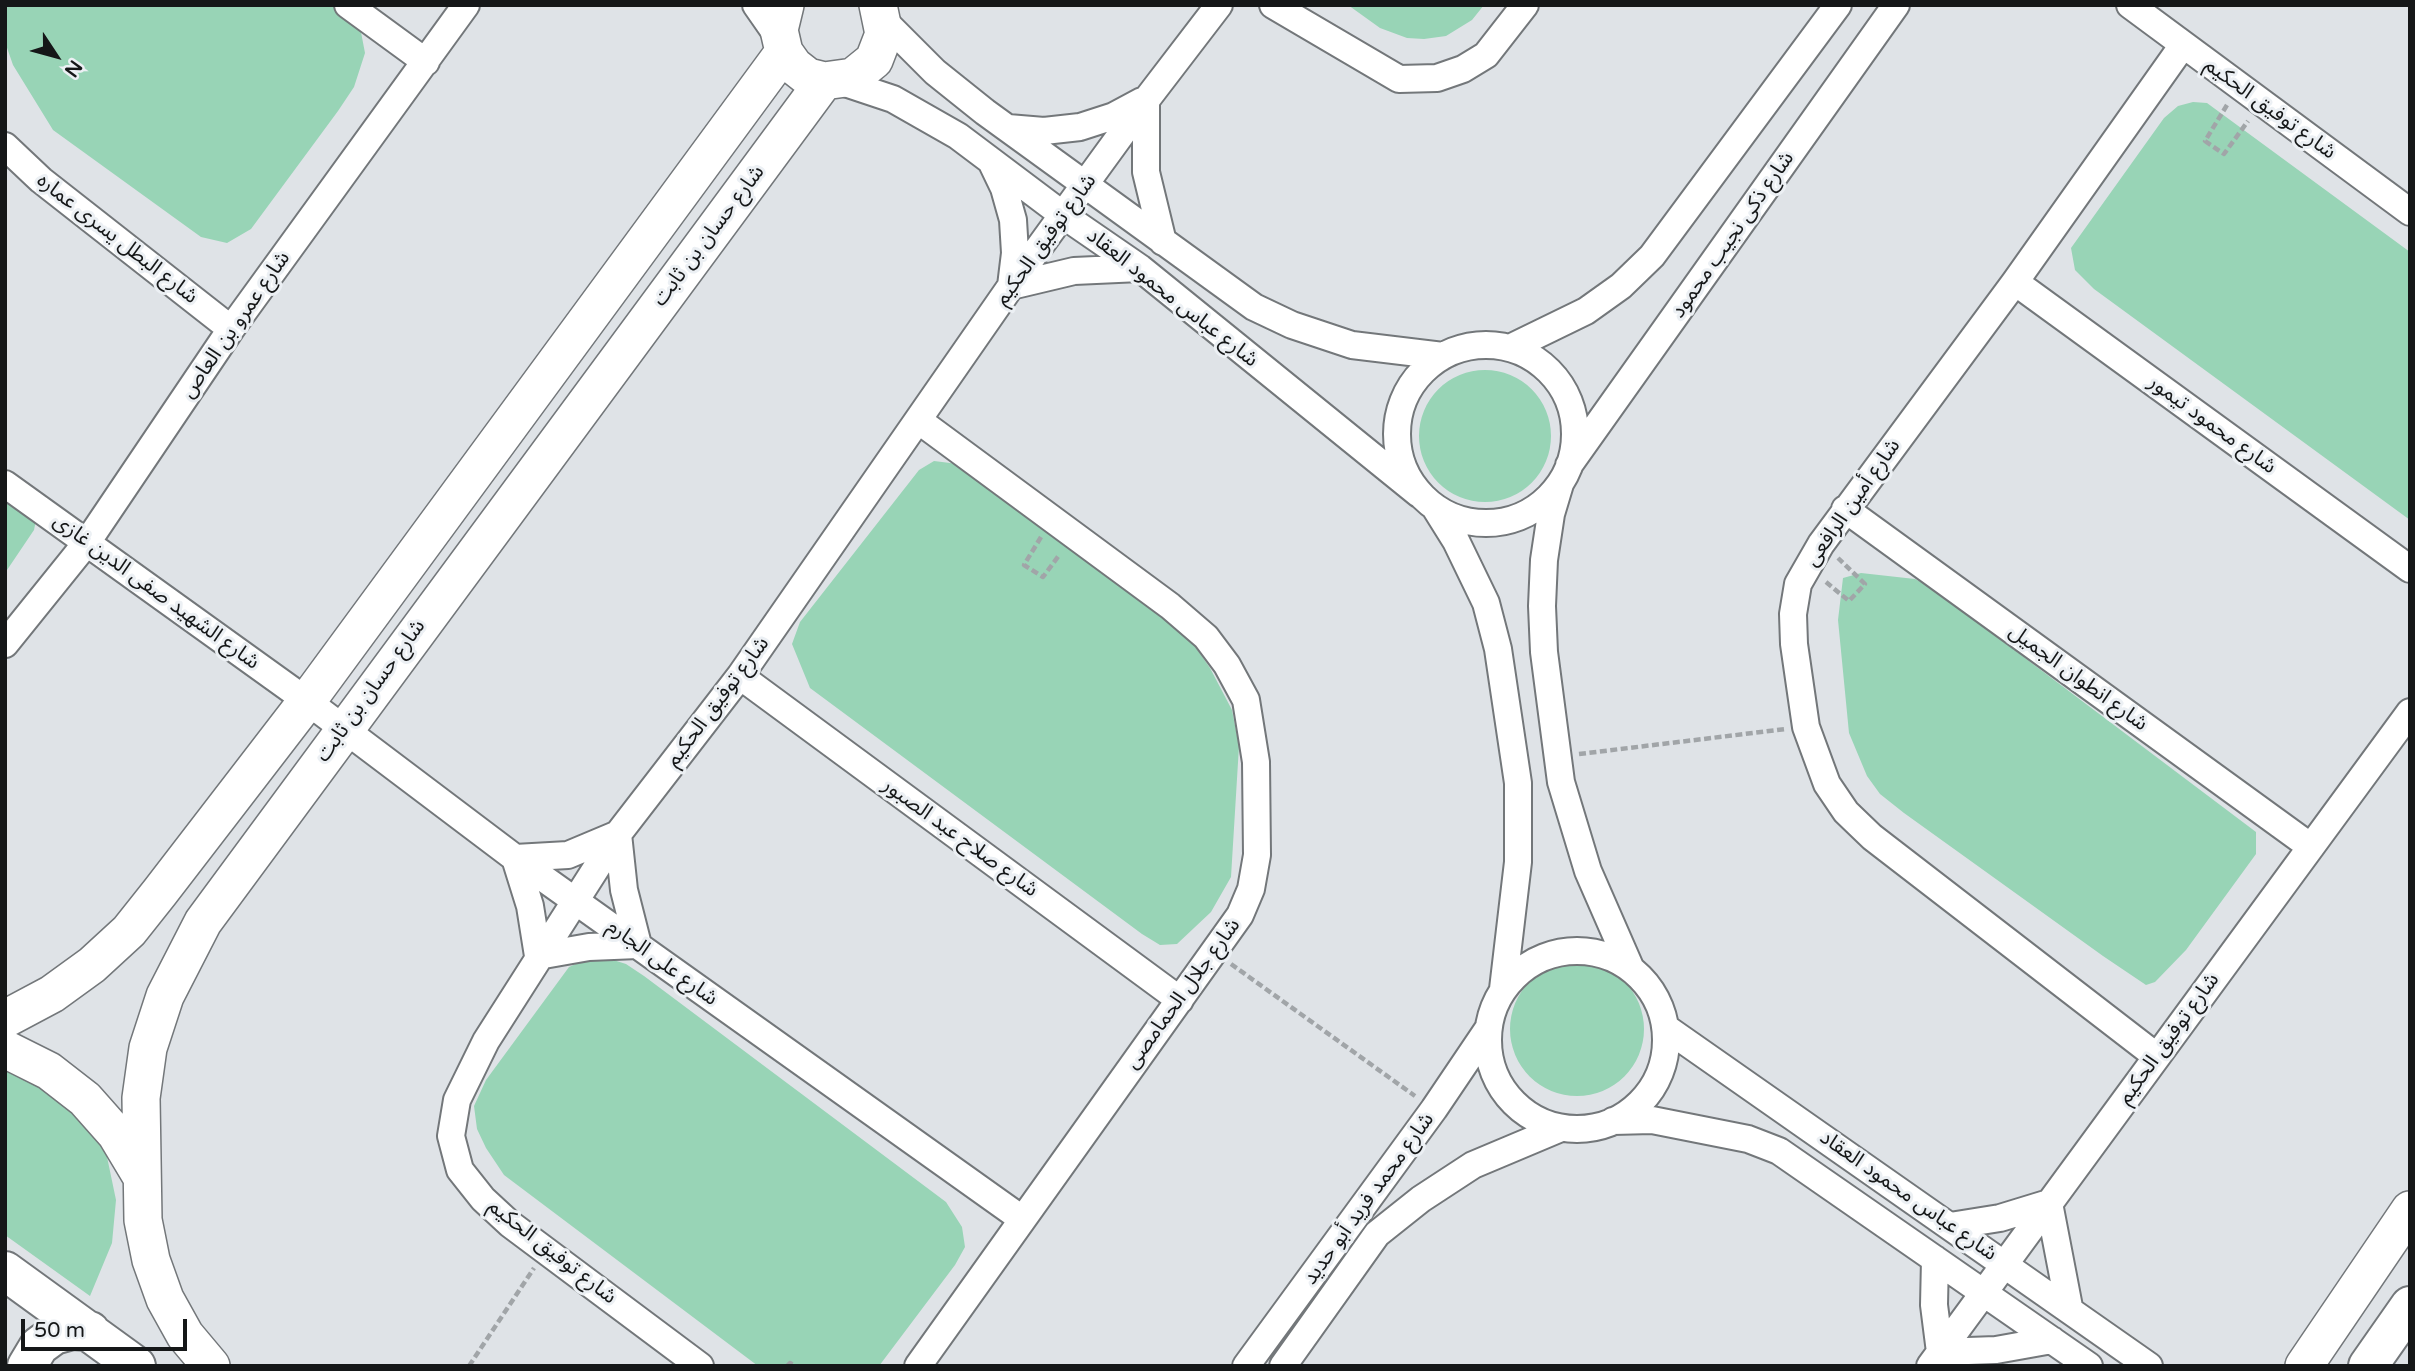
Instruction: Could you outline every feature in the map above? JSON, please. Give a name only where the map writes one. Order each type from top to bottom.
[{"type":"main road","points":[[5,1272],[136,1366]]},
{"type":"main road","points":[[2368,1366],[2410,1306]]},
{"type":"main road","points":[[27,1366],[39,1346],[54,1335],[72,1330],[90,1331]]},
{"type":"street","points":[[348,5],[426,62]]},
{"type":"street","name":"شارع عمرو بن العاص","points":[[5,644],[88,541],[231,330],[467,5]]},
{"type":"street","points":[[756,5],[783,32],[801,72],[832,81],[864,70],[874,60],[884,34],[881,13]]},
{"type":"street","name":"شارع توفيق الحكيم","points":[[700,1366],[483,1199],[460,1170],[452,1136],[457,1100],[471,1068],[538,956],[618,834],[740,676],[1011,286],[1219,5]]},
{"type":"street","points":[[1273,5],[1399,79],[1437,78],[1463,69],[1486,55],[1525,5]]},
{"type":"street","points":[[1510,348],[1586,311],[1621,286],[1652,256],[1838,5]]},
{"type":"street","name":"شارع ذكى نجيب محمود","points":[[1565,474],[1896,5]]},
{"type":"street","name":"شارع توفيق الحكيم","points":[[2130,5],[2410,212]]},
{"type":"street","name":"شارع عباس محمود العقاد","points":[[881,13],[935,72],[1085,186],[1254,307],[1292,325],[1352,345],[1443,356]]},
{"type":"street","points":[[5,1019],[52,994],[92,965],[129,931],[307,701],[783,32]]},
{"type":"street","name":"شارع أمين الرافعى","points":[[2156,1056],[1872,837],[1846,812],[1826,784],[1806,727],[1794,644],[1793,614],[1798,584],[1845,509],[2015,282],[2183,45]]},
{"type":"street","name":"شارع عباس محمود العقاد","points":[[832,81],[893,99],[923,114],[989,158],[1063,215],[1140,268],[1428,501],[1456,541],[1486,603],[1498,649],[1518,783],[1518,862],[1503,989]]},
{"type":"street","name":"شارع حسان بن ثابت","points":[[211,1366],[185,1335],[165,1299],[151,1260],[140,1174],[141,1098],[148,1048],[165,996],[203,922],[344,728],[832,81]]},
{"type":"street","points":[[1008,128],[1044,131],[1080,127],[1114,116],[1147,99],[1146,172],[1152,208],[1163,242]]},
{"type":"street","name":"شارع البطل يسرى عماره","points":[[5,146],[41,180],[231,330]]},
{"type":"street","points":[[989,158],[1004,188],[1013,220],[1015,253],[1011,286],[1074,271],[1140,268]]},
{"type":"street","name":"شارع محمود تيمور","points":[[2015,282],[2410,569]]},
{"type":"street","points":[[1565,474],[1545,501],[1526,514],[1504,522],[1480,524],[1457,519],[1428,501],[1406,476],[1399,455],[1396,432],[1400,409],[1410,388],[1425,370],[1443,356],[1465,348],[1487,345],[1510,348],[1547,369],[1570,404],[1574,425],[1565,474],[1551,514],[1542,606],[1544,652],[1557,757],[1573,827],[1630,967]]},
{"type":"street","name":"شارع جلال الحمامصى","points":[[918,421],[1064,527],[1206,637],[1227,665],[1246,700],[1256,762],[1257,855],[1251,888],[1240,915],[918,1366]]},
{"type":"street","name":"شارع الشهيد صفى الدين غازى","points":[[5,484],[88,541],[307,701]]},
{"type":"street","name":"شارع انطوان الجميل","points":[[1845,509],[2311,847]]},
{"type":"street","name":"شارع صلاح عبد الصبور","points":[[740,676],[1180,1000]]},
{"type":"street","name":"شارع على الجارم","points":[[307,701],[515,858],[1021,1219]]},
{"type":"street","name":"شارع توفيق الحكيم","points":[[1935,1359],[2410,712]]},
{"type":"street","points":[[618,834],[624,890],[638,945],[589,947],[538,956],[530,906],[515,858],[568,855],[618,834]]},
{"type":"street","points":[[1567,951],[1604,954],[1630,967],[1648,985],[1660,1006],[1666,1028],[1666,1051],[1660,1073],[1648,1093],[1633,1110],[1613,1121],[1587,1128],[1561,1128],[1539,1122],[1520,1110],[1505,1093],[1494,1074],[1488,1052],[1488,1029],[1493,1009],[1503,989],[1522,968],[1548,955],[1567,951]]},
{"type":"street","name":"شارع عباس محمود العقاد","points":[[1666,1028],[2150,1366]]},
{"type":"street","name":"شارع محمد فريد أبو حديد","points":[[1246,1366],[1434,1109],[1488,1029]]},
{"type":"street","points":[[5,1049],[49,1071],[85,1099],[116,1134],[140,1174]]},
{"type":"street","name":"شارع عباس محمود العقاد","points":[[1613,1121],[1652,1120],[1748,1139],[1779,1151],[2089,1366]]},
{"type":"street","name":"شارع محمد فريد أبو حديد","points":[[1283,1366],[1377,1234],[1430,1193],[1474,1165],[1561,1128]]},
{"type":"street","points":[[1950,1226],[2000,1218],[2049,1203],[2069,1307]]},
{"type":"street","points":[[2304,1366],[2410,1210]]},
{"type":"street","points":[[1935,1259],[1935,1359],[2052,1340]]},
{"type":"path","points":[[2239,87],[2204,138],[2222,153],[2226,152],[2262,102]]},
{"type":"path","points":[[1064,527],[1044,577],[1024,565],[1064,527]]},
{"type":"path","points":[[1814,555],[1864,580],[1865,584],[1849,601],[1814,555]]},
{"type":"path","points":[[1557,757],[1806,727]]},
{"type":"path","points":[[1214,951],[1434,1109]]},
{"type":"path","points":[[470,1366],[546,1249]]},
{"type":"path","points":[[787,1366],[790,1363],[795,1366]]},
{"type":"green space","points":[[5,5],[331,5],[360,27],[365,53],[354,87],[338,111],[251,229],[227,243],[201,237],[53,130],[13,65],[5,42]]},
{"type":"green space","points":[[1348,5],[1484,5],[1472,20],[1446,36],[1424,39],[1407,38],[1380,28]]},
{"type":"green space","points":[[2193,102],[2207,103],[2410,252],[2410,520],[2094,289],[2075,270],[2071,248],[2164,118],[2178,106]]},
{"type":"green space","points":[[1485,370],[1510,375],[1532,389],[1546,411],[1551,436],[1546,461],[1532,483],[1510,497],[1485,502],[1460,497],[1438,483],[1424,461],[1419,436],[1424,411],[1438,389],[1460,375]]},
{"type":"green space","points":[[934,461],[958,464],[1188,636],[1210,668],[1232,710],[1239,746],[1231,877],[1211,912],[1177,944],[1160,945],[1142,934],[810,688],[792,644],[800,622],[919,470]]},
{"type":"green space","points":[[5,489],[37,515],[34,530],[5,573]]},
{"type":"green space","points":[[1861,573],[1915,579],[1932,588],[2256,832],[2256,854],[2186,950],[2155,982],[2146,985],[2103,956],[1904,813],[1880,794],[1867,776],[1849,733],[1838,620],[1843,578]]},
{"type":"green space","points":[[607,958],[626,964],[644,976],[946,1202],[962,1227],[965,1247],[955,1265],[879,1366],[758,1366],[504,1175],[486,1148],[477,1129],[474,1106],[486,1080],[569,967],[587,959]]},
{"type":"green space","points":[[1577,962],[1603,967],[1624,982],[1639,1003],[1644,1029],[1639,1055],[1624,1076],[1603,1091],[1577,1096],[1551,1091],[1530,1076],[1515,1055],[1510,1029],[1515,1003],[1530,982],[1551,967]]},
{"type":"green space","points":[[5,1059],[75,1106],[106,1152],[116,1200],[112,1243],[90,1296],[5,1235]]}]
